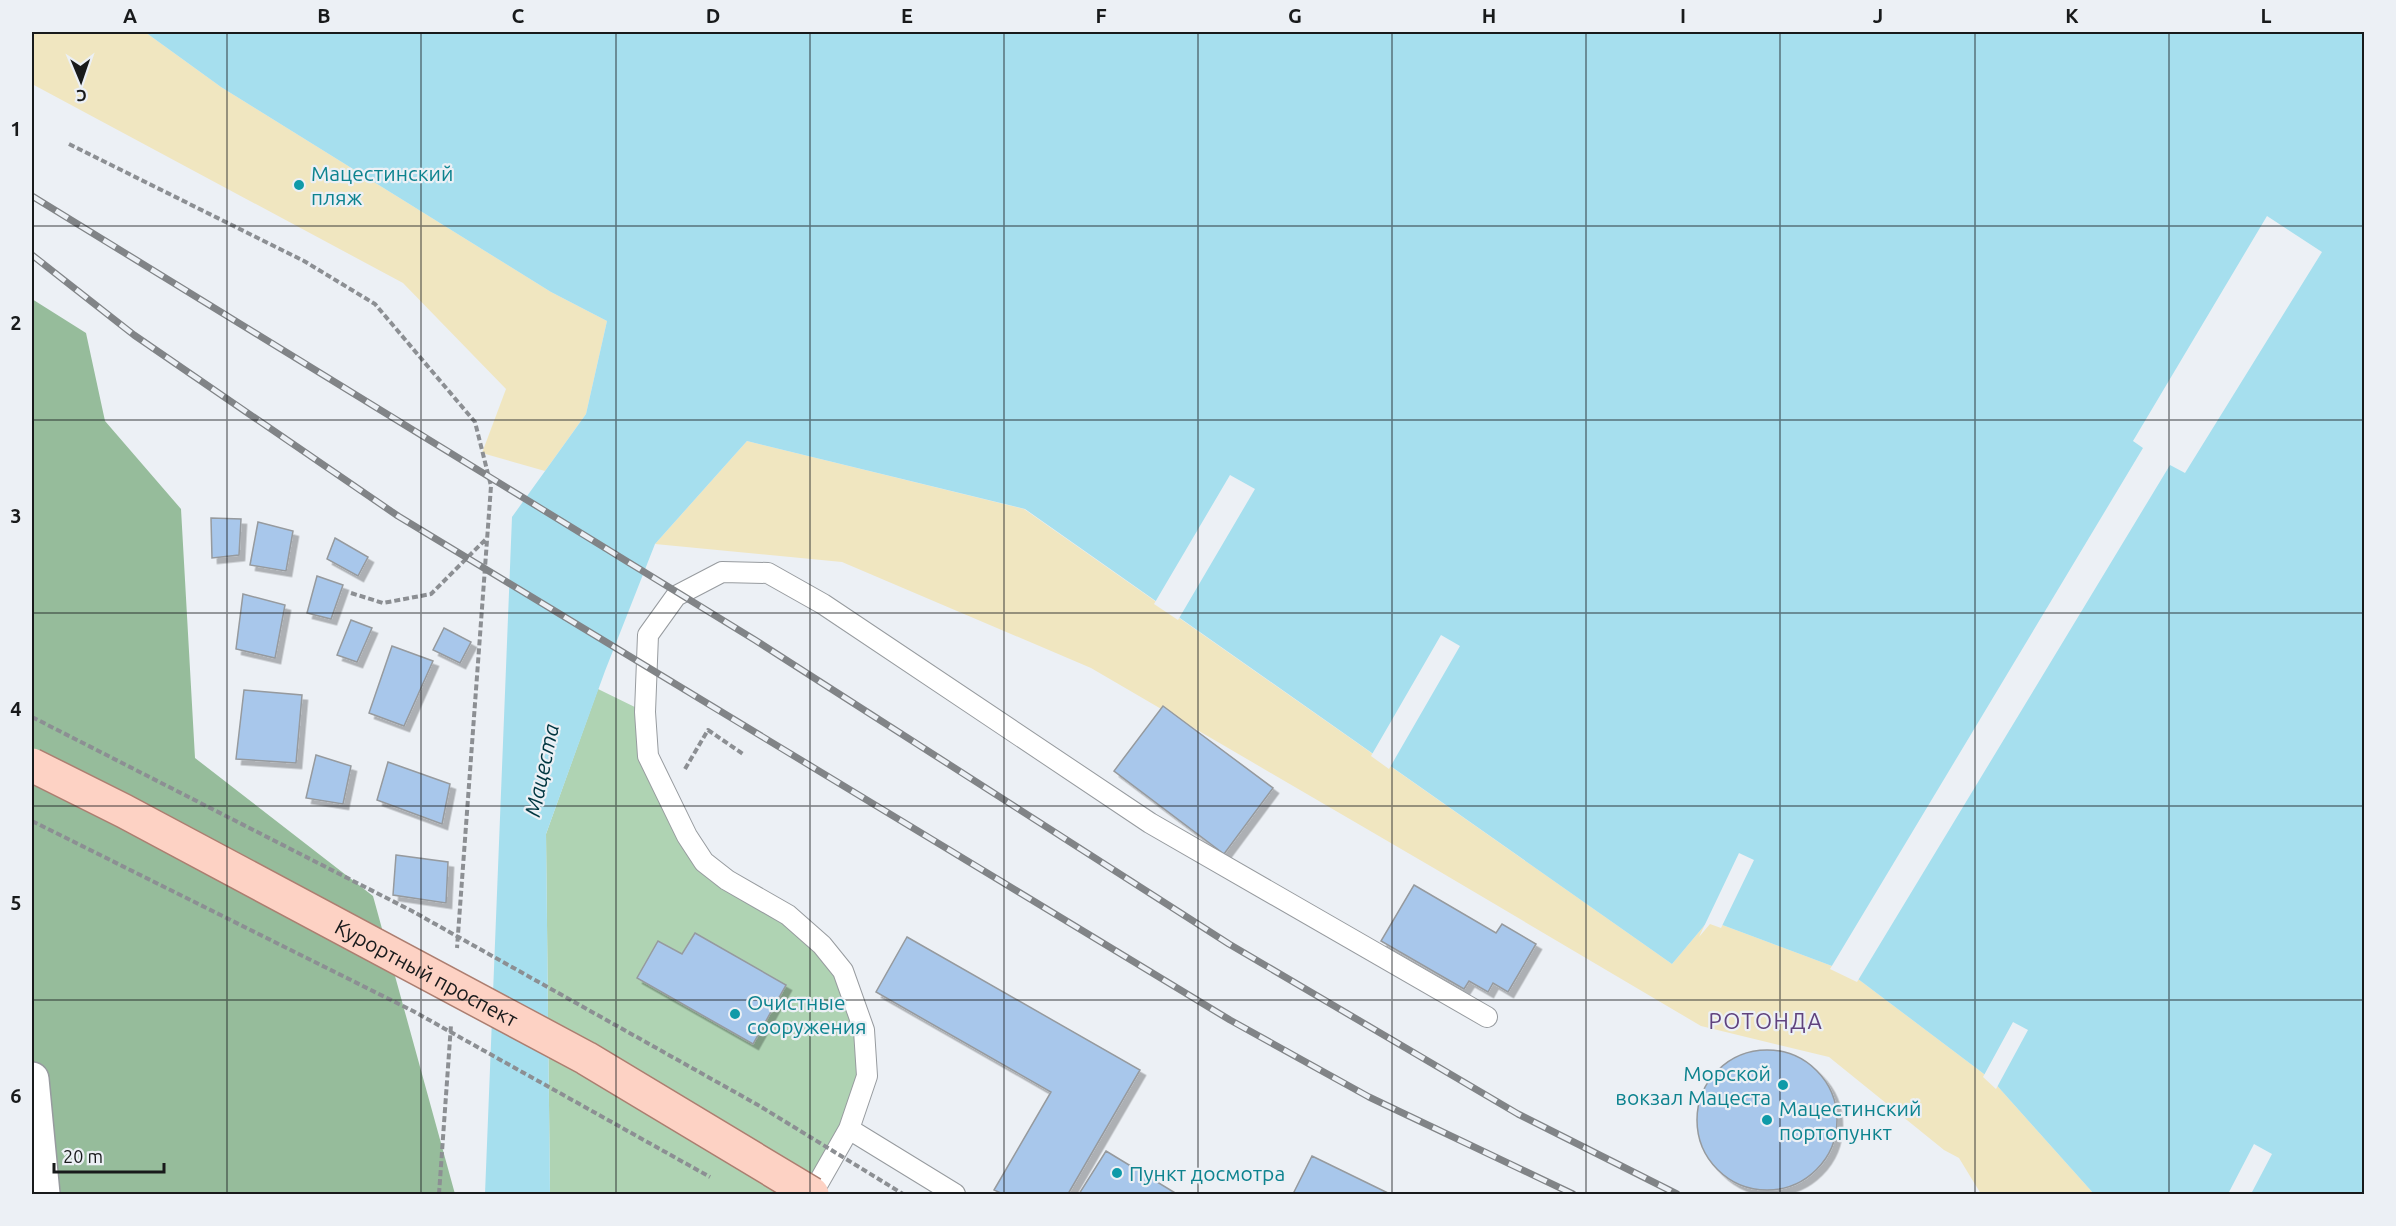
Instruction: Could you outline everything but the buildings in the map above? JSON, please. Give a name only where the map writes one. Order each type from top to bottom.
[{"type":"main road","name":"Курортный проспект","points":[[32,765],[134,817],[586,1059],[812,1194]]},
{"type":"street","points":[[32,1079],[43,1194]]},
{"type":"lane","points":[[812,1194],[849,1129],[867,1076],[864,1030],[843,971],[822,945],[788,915],[727,880],[704,862],[687,836],[648,756],[645,712],[648,635],[676,596],[722,572],[768,573],[823,604],[1150,823],[1487,1017]]},
{"type":"lane","points":[[849,1129],[956,1194]]},
{"type":"path","points":[[69,144],[304,261],[375,304],[475,422],[491,486],[456,960]]},
{"type":"path","points":[[351,593],[383,603],[431,594],[488,537]]},
{"type":"path","points":[[32,717],[412,911],[758,1105],[903,1194]]},
{"type":"path","points":[[668,798],[708,730],[743,754]]},
{"type":"path","points":[[32,821],[413,1011],[710,1178]]},
{"type":"path","points":[[439,1194],[452,1018]]},
{"type":"green space","points":[[32,299],[86,333],[105,421],[181,509],[195,758],[373,896],[455,1194],[32,1194]]},
{"type":"green space","points":[[598,689],[645,712],[648,757],[704,862],[788,915],[843,971],[867,1076],[807,1194],[550,1194],[546,834]]},
{"type":"sand","name":"Мацестинский пляж","points":[[32,32],[145,32],[221,87],[551,292],[607,321],[586,414],[545,471],[482,453],[506,389],[403,283],[32,84]]},
{"type":"sand","points":[[747,441],[1024,509],[1672,964],[1709,920],[1832,966],[1858,979],[1992,1080],[2094,1194],[1981,1194],[1959,1158],[1944,1150],[1829,1057],[1701,1026],[1091,668],[842,562],[655,544]]},
{"type":"water","name":"Мацеста","points":[[145,32],[2364,32],[2364,1194],[2094,1194],[1992,1080],[1858,979],[1832,966],[1709,920],[1672,964],[1025,509],[747,441],[655,544],[605,671],[546,834],[550,1194],[485,1194],[512,517],[586,414],[607,321],[551,292],[221,87]]},
{"type":"pier","points":[[2267,216],[2322,252],[2185,473],[2170,465],[1857,982],[1830,969],[2143,448],[2133,441]]},
{"type":"pier","points":[[1230,475],[1255,489],[1178,620],[1154,604]]},
{"type":"pier","points":[[1441,635],[1460,646],[1389,769],[1371,756]]},
{"type":"pier","points":[[1739,853],[1754,860],[1721,928],[1710,924],[1699,937]]},
{"type":"pier","points":[[2013,1022],[2028,1030],[1996,1089],[1983,1077]]},
{"type":"pier","points":[[2254,1144],[2272,1154],[2251,1194],[2228,1194]]},
{"type":"railway","points":[[32,196],[755,640],[1229,944],[1518,1114],[1677,1194]]},
{"type":"railway","points":[[32,255],[134,335],[398,516],[1230,1020],[1369,1097],[1573,1194]]},
{"type":"place","name":"Мацестинский пляж","points":[[299,185]]},
{"type":"place","name":"Очистные сооружения","points":[[735,1014]]},
{"type":"place","name":"Морской вокзал Мацеста","points":[[1783,1085]]},
{"type":"place","name":"Мацестинский портопункт","points":[[1767,1120]]},
{"type":"place","name":"Пункт досмотра","points":[[1117,1173]]},
{"type":"district","name":"РОТОНДА","points":[[1766,1020]]}]
